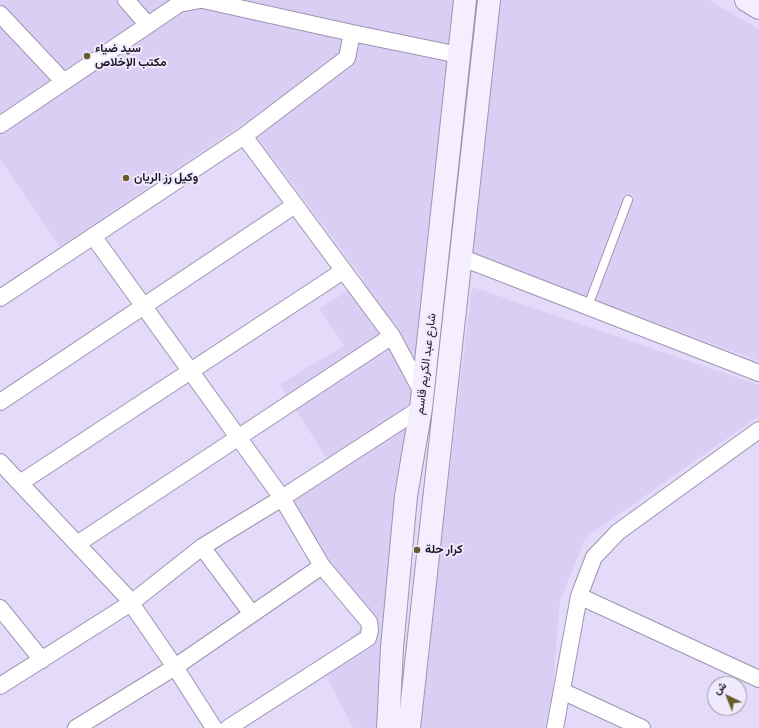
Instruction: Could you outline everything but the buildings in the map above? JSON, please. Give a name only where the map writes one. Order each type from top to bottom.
[{"type":"main road","name":"شارع عبد الكريم قاسم","points":[[392,727],[393,636],[406,496],[422,401],[465,0]]},
{"type":"main road","name":"شارع عبد الكريم قاسم","points":[[392,727],[460,257],[489,0]]},
{"type":"main road","points":[[746,0],[759,8]]},
{"type":"street","points":[[126,0],[148,25]]},
{"type":"street","points":[[0,125],[180,2],[202,0],[459,55]]},
{"type":"street","points":[[0,14],[64,82]]},
{"type":"street","points":[[0,298],[244,136],[347,58],[352,33]]},
{"type":"street","points":[[0,686],[131,603],[202,547],[282,498],[422,401],[392,336],[244,136]]},
{"type":"street","points":[[0,402],[294,205]]},
{"type":"street","points":[[93,236],[237,438],[282,498],[322,566],[369,622],[370,630],[368,638],[228,728]]},
{"type":"street","points":[[460,257],[759,373]]},
{"type":"street","points":[[10,479],[190,372],[343,271]]},
{"type":"street","points":[[77,544],[392,336]]},
{"type":"street","points":[[555,728],[579,596],[594,557],[618,532],[759,430]]},
{"type":"street","points":[[0,462],[10,479],[77,544],[126,596],[214,728]]},
{"type":"street","points":[[202,547],[252,614]]},
{"type":"street","points":[[76,728],[174,667],[322,566]]},
{"type":"street","points":[[579,596],[759,679]]},
{"type":"street","points":[[0,608],[42,660]]},
{"type":"street","points":[[370,630],[393,636]]},
{"type":"street","points":[[562,691],[642,728]]},
{"type":"lane","points":[[588,306],[628,200]]},
{"type":"shaded area","points":[[0,0],[457,0],[378,728],[353,728],[322,667],[368,620],[289,500],[328,461],[280,384],[344,346],[319,309],[364,280],[246,122],[60,247],[0,159]]},
{"type":"shaded area","points":[[501,0],[709,0],[759,29],[759,361],[463,251]]},
{"type":"shaded area","points":[[472,287],[759,385],[759,416],[585,538],[560,601],[551,710],[548,728],[418,728]]},
{"type":"place","name":"سيد ضياء مكتب الإخلاص","points":[[87,56]]},
{"type":"place","name":"وكيل رز الريان","points":[[126,178]]},
{"type":"place","name":"كرار حلة","points":[[417,550]]}]
